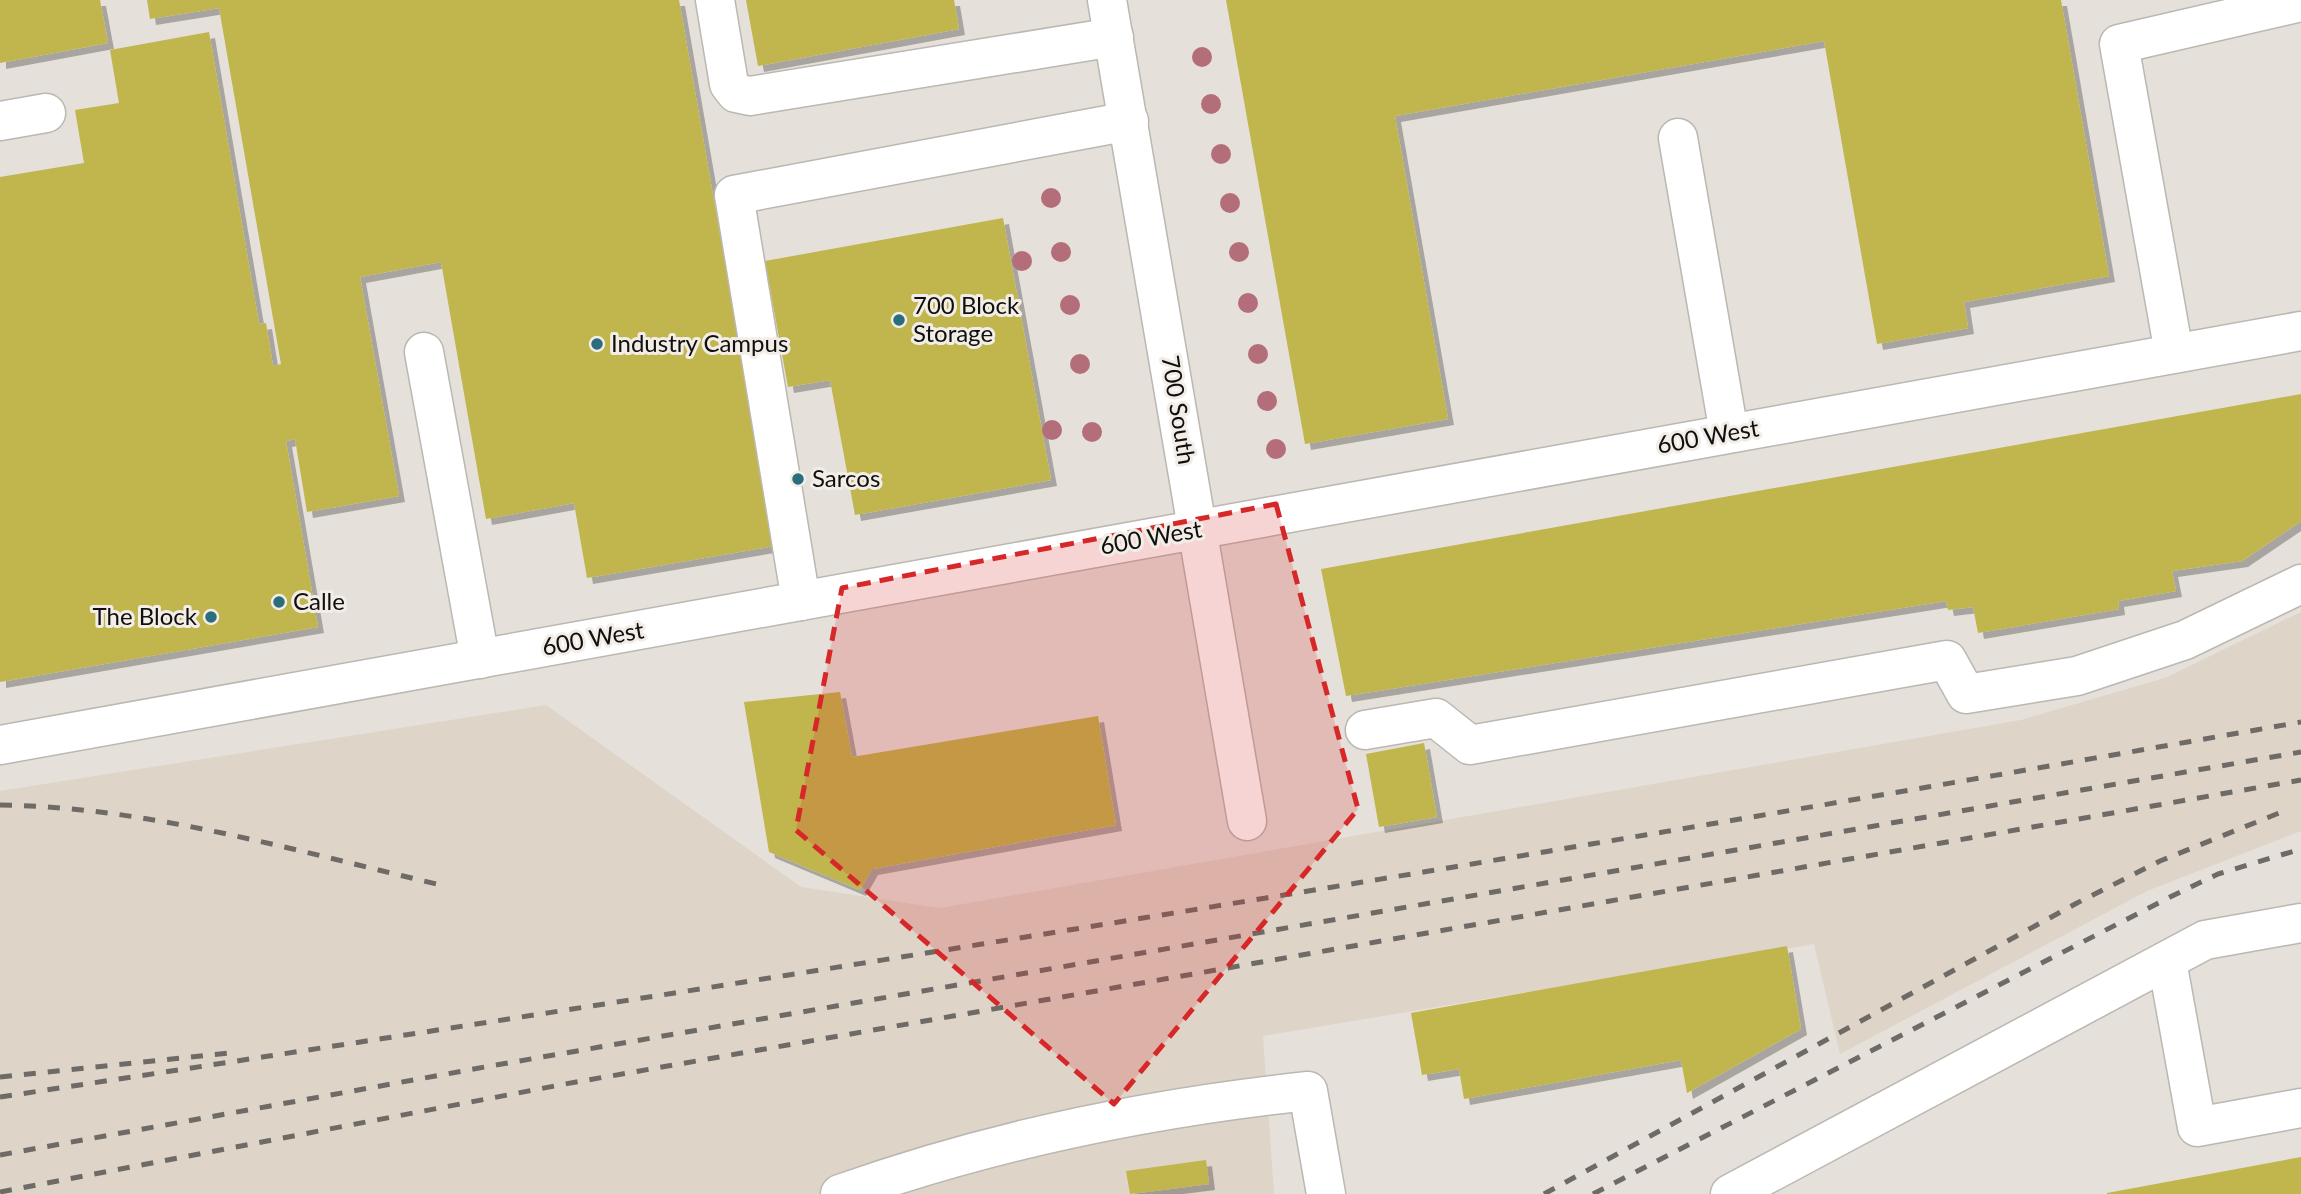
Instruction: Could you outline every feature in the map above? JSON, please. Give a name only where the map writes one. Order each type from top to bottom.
[{"type":"street","points":[[715,0],[729,84],[736,93],[750,96],[1114,37]]},
{"type":"street","name":"700 South","points":[[1107,0],[1247,821]]},
{"type":"street","points":[[2174,354],[2119,44],[2301,2]]},
{"type":"street","points":[[0,121],[46,113]]},
{"type":"street","points":[[801,601],[734,195],[1129,121]]},
{"type":"street","points":[[1678,138],[1729,433]]},
{"type":"street","name":"600 West","points":[[0,746],[2301,331]]},
{"type":"street","points":[[424,352],[480,659]]},
{"type":"street","points":[[1365,730],[1436,718],[1470,745],[1947,660],[1966,694],[2077,676],[2185,640],[2301,584]]},
{"type":"street","points":[[1730,1194],[2205,940],[2301,923]]},
{"type":"street","points":[[2167,961],[2197,1127],[2301,1108]]},
{"type":"street","points":[[840,1194],[973,1153],[1119,1117],[1220,1100],[1308,1091],[1326,1194]]},
{"type":"highlighted area","points":[[1276,504],[1358,809],[1114,1104],[796,830],[842,588]]},
{"type":"shaded area","points":[[2301,612],[2301,831],[2147,891],[1840,1054],[1814,944],[1263,1036],[1274,1194],[0,1194],[0,791],[546,705],[801,887],[940,908],[2021,720],[2165,678]]},
{"type":"building","points":[[0,0],[100,0],[108,43],[0,63]]},
{"type":"building","name":"Industry Campus","points":[[147,0],[679,0],[774,546],[587,578],[574,503],[486,519],[441,262],[360,277],[399,496],[307,512],[295,439],[286,441],[318,627],[0,682],[0,177],[84,163],[75,110],[119,103],[110,50],[209,32],[259,324],[266,323],[273,366],[281,364],[219,8],[150,19]]},
{"type":"building","points":[[746,0],[954,0],[959,29],[758,66]]},
{"type":"building","points":[[1226,0],[2061,0],[2109,276],[1964,302],[1968,328],[1877,344],[1824,41],[1395,116],[1448,419],[1305,444]]},
{"type":"building","name":"700 Block Storage","points":[[1003,218],[1051,480],[855,515],[830,380],[788,387],[765,261]]},
{"type":"building","points":[[2301,394],[2301,521],[2242,561],[2172,571],[2176,591],[2118,601],[2119,609],[1978,633],[1973,607],[1948,610],[1946,601],[1346,696],[1321,569]]},
{"type":"building","points":[[840,692],[852,757],[1098,716],[1116,825],[872,869],[860,890],[769,852],[744,702]]},
{"type":"building","points":[[1424,743],[1437,817],[1379,827],[1366,754]]},
{"type":"building","points":[[1787,946],[1801,1029],[1687,1093],[1681,1060],[1464,1099],[1459,1069],[1422,1075],[1411,1013]]},
{"type":"building","points":[[2301,1157],[2301,1194],[2107,1194],[2107,1193]]},
{"type":"building","points":[[1206,1160],[1209,1184],[1130,1194],[1126,1171]]},
{"type":"railway","points":[[0,1097],[1152,917],[2301,722]]},
{"type":"railway","points":[[0,1155],[496,1065],[2301,752]]},
{"type":"railway","points":[[0,1192],[565,1084],[2301,780]]},
{"type":"railway","points":[[0,805],[56,808],[167,822],[277,845],[441,885]]},
{"type":"railway","points":[[1544,1194],[2077,903],[2160,861],[2279,813]]},
{"type":"railway","points":[[1593,1194],[2170,897],[2218,874],[2301,849]]},
{"type":"railway","points":[[0,1077],[230,1053]]},
{"type":"place","name":"700 Block Storage","points":[[899,320]]},
{"type":"place","name":"Industry Campus","points":[[597,344]]},
{"type":"place","name":"Sarcos","points":[[798,479]]},
{"type":"place","name":"Calle","points":[[279,602]]},
{"type":"place","name":"The Block","points":[[211,617]]}]
